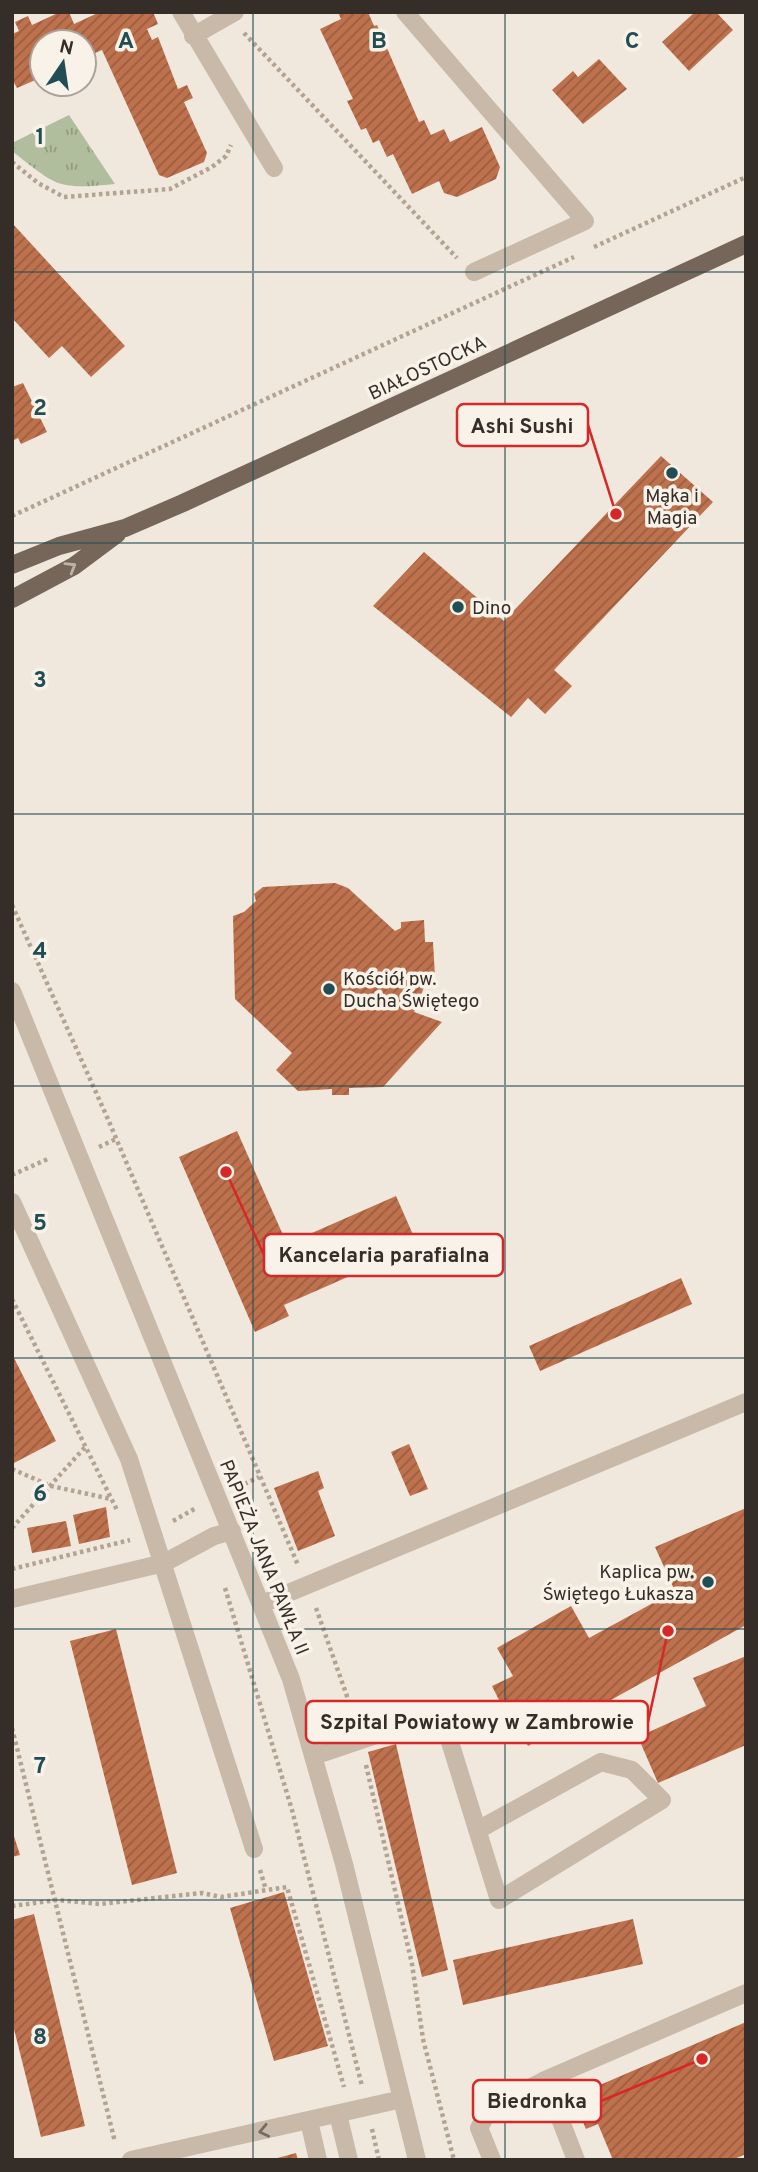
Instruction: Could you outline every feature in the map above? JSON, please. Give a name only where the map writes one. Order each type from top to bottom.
[{"type":"main road","name":"BIAŁOSTOCKA","points":[[12,565],[59,546],[125,528],[746,244]]},
{"type":"main road","name":"BIAŁOSTOCKA","points":[[12,599],[74,566],[125,528]]},
{"type":"street","points":[[181,12],[274,168]]},
{"type":"street","points":[[405,12],[585,221],[474,272]]},
{"type":"street","points":[[193,36],[232,15]]},
{"type":"street","name":"PAPIEŻA JANA PAWŁA II","points":[[12,992],[291,1679],[314,1756],[417,2160]]},
{"type":"street","points":[[12,1202],[129,1459],[254,1849]]},
{"type":"street","points":[[262,1604],[746,1402]]},
{"type":"street","points":[[12,1599],[164,1563],[214,1536],[232,1531]]},
{"type":"street","points":[[314,1756],[441,1713],[499,1900],[662,1800],[632,1770],[601,1762],[478,1830]]},
{"type":"street","points":[[492,2160],[479,2128],[489,2109],[545,2080],[746,1993]]},
{"type":"street","points":[[545,2080],[576,2160]]},
{"type":"street","points":[[131,2160],[402,2099]]},
{"type":"street","points":[[349,2160],[352,2111]]},
{"type":"street","points":[[309,2121],[318,2160]]},
{"type":"path","points":[[232,15],[454,255],[474,272]]},
{"type":"path","points":[[12,162],[37,183],[64,197],[170,189],[226,156],[244,120]]},
{"type":"path","points":[[12,516],[746,177]]},
{"type":"path","points":[[12,905],[107,1117],[307,1586],[353,1706],[412,1964],[423,2039],[454,2160]]},
{"type":"path","points":[[12,1175],[50,1158]]},
{"type":"path","points":[[12,1298],[121,1519]]},
{"type":"path","points":[[12,1528],[86,1446]]},
{"type":"path","points":[[12,1469],[51,1486],[111,1499]]},
{"type":"path","points":[[126,1529],[131,1539]]},
{"type":"path","points":[[214,1536],[221,1575],[292,1810],[352,2111]]},
{"type":"path","points":[[12,1728],[117,2147]]},
{"type":"path","points":[[12,1906],[57,1900],[100,1904],[202,1893],[221,1896],[287,1886],[352,2111],[379,2160]]},
{"type":"green space","points":[[69,115],[115,184],[80,186],[58,183],[12,151],[12,143]]},
{"type":"building","points":[[60,12],[69,12],[74,24],[100,12],[153,12],[158,24],[147,29],[152,40],[158,37],[178,89],[187,85],[193,98],[184,102],[207,153],[204,162],[167,178],[159,175],[102,50],[98,52],[98,28],[28,28],[28,83],[17,88],[12,79],[12,34],[19,31],[15,22],[28,16],[32,25]]},
{"type":"building","points":[[338,12],[368,12],[374,26],[377,25],[419,122],[424,120],[431,135],[444,129],[450,142],[482,127],[500,167],[496,179],[457,197],[444,193],[439,181],[412,194],[393,154],[387,157],[379,140],[373,143],[366,128],[361,130],[347,101],[353,99],[320,29],[341,19]]},
{"type":"building","points":[[695,12],[716,12],[733,30],[689,71],[662,42]]},
{"type":"building","points":[[599,59],[627,89],[583,124],[552,90],[573,71],[578,77]]},
{"type":"building","points":[[12,223],[125,346],[91,377],[62,346],[49,358],[12,318]]},
{"type":"building","points":[[23,383],[47,432],[21,444],[18,438],[12,441],[12,387]]},
{"type":"building","points":[[661,456],[713,502],[554,670],[572,686],[545,714],[528,698],[511,717],[373,606],[424,552],[504,621]]},
{"type":"building","name":"Kościół pw. Ducha Świętego","points":[[335,883],[348,888],[395,931],[401,928],[401,922],[424,920],[425,942],[433,942],[435,977],[427,980],[414,1012],[442,1022],[383,1087],[349,1088],[349,1095],[332,1095],[332,1089],[298,1091],[276,1070],[292,1053],[235,999],[233,916],[244,912],[256,901],[254,894],[263,887]]},
{"type":"building","points":[[237,1131],[287,1244],[396,1196],[418,1246],[284,1305],[289,1316],[255,1332],[179,1157]]},
{"type":"building","points":[[681,1278],[692,1304],[540,1371],[529,1346]]},
{"type":"building","points":[[12,1354],[56,1441],[14,1463],[12,1460]]},
{"type":"building","points":[[409,1444],[428,1489],[410,1496],[391,1452]]},
{"type":"building","points":[[318,1471],[324,1488],[318,1491],[335,1536],[298,1551],[274,1488]]},
{"type":"building","points":[[106,1507],[110,1537],[79,1544],[73,1515]]},
{"type":"building","points":[[746,1508],[746,1625],[528,1746],[507,1706],[503,1708],[492,1686],[513,1676],[497,1648],[571,1606],[589,1638],[675,1591],[655,1547]]},
{"type":"building","points":[[66,1521],[71,1546],[32,1553],[27,1528]]},
{"type":"building","points":[[116,1629],[177,1873],[132,1885],[70,1641]]},
{"type":"building","points":[[746,1656],[746,1745],[658,1783],[638,1737],[706,1706],[693,1678]]},
{"type":"building","points":[[396,1744],[448,1970],[422,1977],[368,1752]]},
{"type":"building","points":[[12,1830],[20,1855],[12,1857]]},
{"type":"building","points":[[284,1892],[328,2046],[274,2061],[230,1908]]},
{"type":"building","points":[[34,1914],[85,2126],[41,2137],[12,2021],[12,1920]]},
{"type":"building","points":[[633,1919],[643,1964],[463,2005],[453,1960]]},
{"type":"building","points":[[746,2022],[746,2154],[732,2160],[613,2160],[598,2124],[586,2129],[572,2097]]},
{"type":"building","points":[[296,2153],[298,2160],[274,2160],[274,2159]]},
{"type":"place","name":"Mąka i Magia","points":[[672,473]]},
{"type":"place","name":"Ashi Sushi","points":[[616,514]]},
{"type":"place","name":"Dino","points":[[458,607]]},
{"type":"place","name":"Kościół pw. Ducha Świętego","points":[[329,989]]},
{"type":"place","name":"Kancelaria parafialna","points":[[226,1172]]},
{"type":"place","name":"Kaplica pw. Świętego Łukasza","points":[[708,1582]]},
{"type":"place","name":"Szpital Powiatowy w Zambrowie","points":[[668,1631]]},
{"type":"place","name":"Biedronka","points":[[702,2059]]}]
